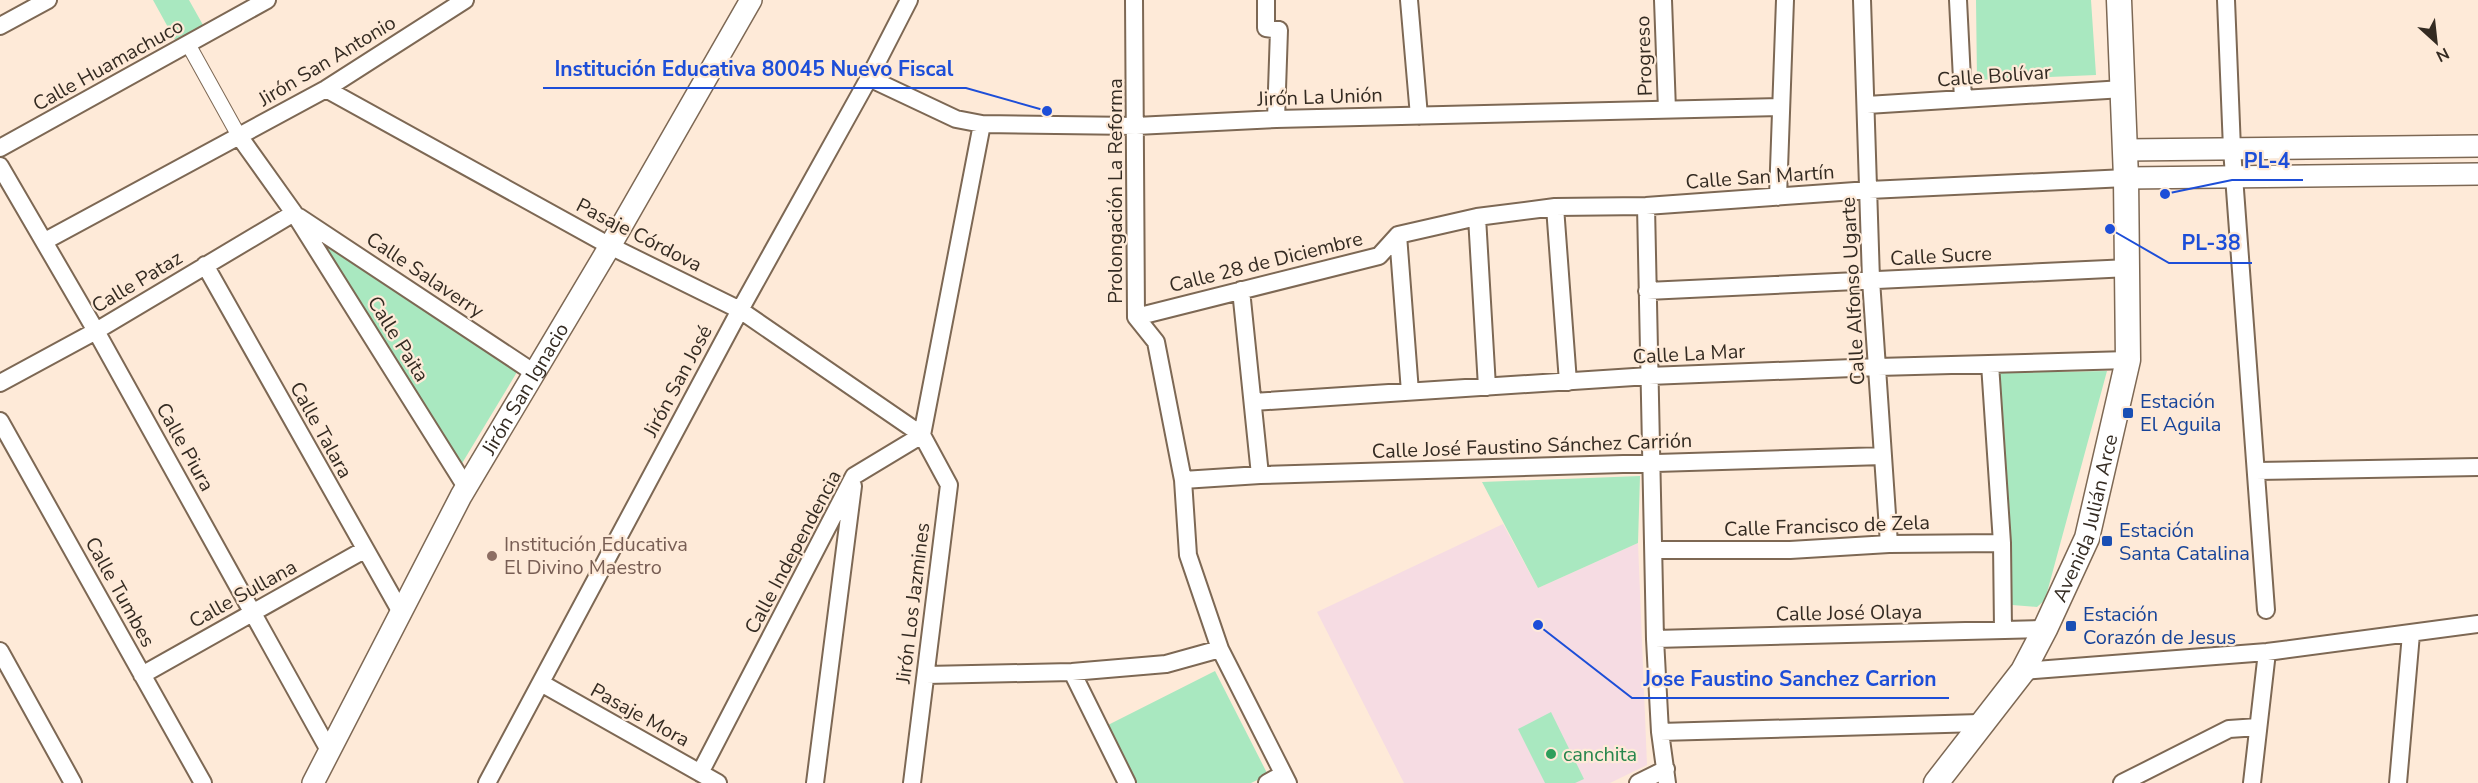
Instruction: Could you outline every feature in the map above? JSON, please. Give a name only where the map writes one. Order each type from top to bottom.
[{"type":"main road","name":"Avenida Julián Arce","points":[[1936,783],[2022,671],[2045,629],[2087,537],[2128,360],[2126,150],[2119,0]]},
{"type":"street","points":[[0,26],[48,0]]},
{"type":"street","name":"Calle Huamachuco","points":[[0,148],[267,0]]},
{"type":"street","name":"Jirón San Antonio","points":[[45,241],[326,89],[465,0]]},
{"type":"street","name":"Jirón San Ignacio","points":[[313,783],[466,487],[610,246],[751,0]]},
{"type":"street","name":"Jirón San José","points":[[487,783],[909,0]]},
{"type":"street","name":"Prolongación La Reforma","points":[[1134,0],[1136,317],[1156,342],[1183,480],[1188,555],[1220,649],[1285,778]]},
{"type":"street","points":[[1266,0],[1266,28],[1279,30],[1276,119]]},
{"type":"street","points":[[1409,0],[1419,116]]},
{"type":"street","name":"Progreso","points":[[1664,0],[1667,110]]},
{"type":"street","points":[[1778,197],[1785,0]]},
{"type":"street","name":"Calle Alfonso Ugarte","points":[[1862,0],[1871,280],[1889,544]]},
{"type":"street","points":[[1958,0],[1963,99]]},
{"type":"street","points":[[2226,0],[2232,149],[2265,610]]},
{"type":"street","points":[[188,44],[239,136]]},
{"type":"street","name":"Jirón La Unión","points":[[869,78],[956,119],[982,124],[1136,126],[1276,119],[1781,107]]},
{"type":"street","name":"Pasaje Córdova","points":[[326,89],[610,246],[740,310],[922,435]]},
{"type":"street","name":"Calle Bolívar","points":[[1867,105],[2123,89]]},
{"type":"street","points":[[922,435],[982,124]]},
{"type":"street","name":"Calle Paita","points":[[239,136],[294,213],[466,487]]},
{"type":"street","points":[[2126,150],[2478,146]]},
{"type":"street","name":"Calle Piura","points":[[0,166],[96,331],[330,752]]},
{"type":"street","points":[[2126,178],[2478,174]]},
{"type":"street","name":"Calle San Martín","points":[[1398,235],[1477,217],[1555,207],[1646,206],[1869,190],[2126,178]]},
{"type":"street","points":[[1638,783],[1666,776],[1660,732],[1655,639],[1646,206]]},
{"type":"street","points":[[1555,207],[1568,382]]},
{"type":"street","name":"Calle Pataz","points":[[0,383],[96,331],[294,213]]},
{"type":"street","name":"Calle Salaverry","points":[[294,213],[533,372]]},
{"type":"street","points":[[1477,217],[1487,387]]},
{"type":"street","points":[[1398,235],[1410,392]]},
{"type":"street","name":"Calle 28 de Diciembre","points":[[1136,317],[1379,256],[1398,235]]},
{"type":"street","name":"Calle Talara","points":[[206,266],[402,614]]},
{"type":"street","name":"Calle Sucre","points":[[1647,291],[2128,268]]},
{"type":"street","points":[[1241,290],[1260,475]]},
{"type":"street","name":"Calle La Mar","points":[[1253,402],[1649,376],[2128,360]]},
{"type":"street","points":[[1990,364],[2002,543],[2003,630]]},
{"type":"street","name":"Calle Tumbes","points":[[0,421],[203,783]]},
{"type":"street","name":"Calle Independencia","points":[[700,773],[854,476],[922,435]]},
{"type":"street","name":"Jirón Los Jazmines","points":[[912,783],[949,485],[922,435]]},
{"type":"street","name":"Calle José Faustino Sánchez Carrión","points":[[1183,480],[1260,475],[1883,456]]},
{"type":"street","points":[[2256,471],[2478,467]]},
{"type":"street","points":[[815,783],[854,476]]},
{"type":"street","name":"Calle Francisco de Zela","points":[[1654,550],[1790,550],[1889,544],[2002,543]]},
{"type":"street","name":"Calle Sullana","points":[[142,675],[364,550]]},
{"type":"street","points":[[2022,671],[2267,652],[2478,624]]},
{"type":"street","name":"Calle José Olaya","points":[[1655,639],[2045,629]]},
{"type":"street","points":[[2398,783],[2411,634]]},
{"type":"street","points":[[926,675],[1072,672],[1166,664],[1220,649]]},
{"type":"street","points":[[0,651],[73,783]]},
{"type":"street","points":[[2252,783],[2267,652]]},
{"type":"street","points":[[1072,672],[1127,783]]},
{"type":"street","name":"Pasaje Mora","points":[[541,684],[718,783]]},
{"type":"street","points":[[1660,732],[1980,723]]},
{"type":"street","points":[[2122,783],[2229,729],[2258,727]]},
{"type":"street","points":[[1267,783],[1285,778]]},
{"type":"shaded area","points":[[1503,524],[1538,588],[1638,543],[1647,765],[1610,783],[1404,783],[1317,612]]},
{"type":"green space","points":[[153,0],[189,0],[203,25],[175,40]]},
{"type":"green space","points":[[1976,0],[2091,0],[2096,75],[1977,80]]},
{"type":"green space","points":[[307,226],[517,372],[461,465]]},
{"type":"green space","points":[[2107,371],[2045,600],[2037,607],[2012,605],[1997,373]]},
{"type":"green space","points":[[1640,476],[1638,543],[1538,588],[1482,482]]},
{"type":"green space","points":[[1215,671],[1268,775],[1251,783],[1137,783],[1108,725]]},
{"type":"green space","name":"canchita","points":[[1551,712],[1584,779],[1575,783],[1545,783],[1518,729]]},
{"type":"place","name":"Institución Educativa 80045 Nuevo Fiscal","points":[[1047,111]]},
{"type":"place","name":"PL-4","points":[[2165,194]]},
{"type":"place","name":"PL-38","points":[[2110,229]]},
{"type":"place","name":"Estación El Aguila","points":[[2128,413]]},
{"type":"place","name":"Estación Santa Catalina","points":[[2107,541]]},
{"type":"place","name":"Institución Educativa El Divino Maestro","points":[[492,556]]},
{"type":"place","name":"Jose Faustino Sanchez Carrion","points":[[1538,625]]},
{"type":"place","name":"Estación Corazón de Jesus","points":[[2071,626]]},
{"type":"place","name":"canchita","points":[[1551,754]]}]
